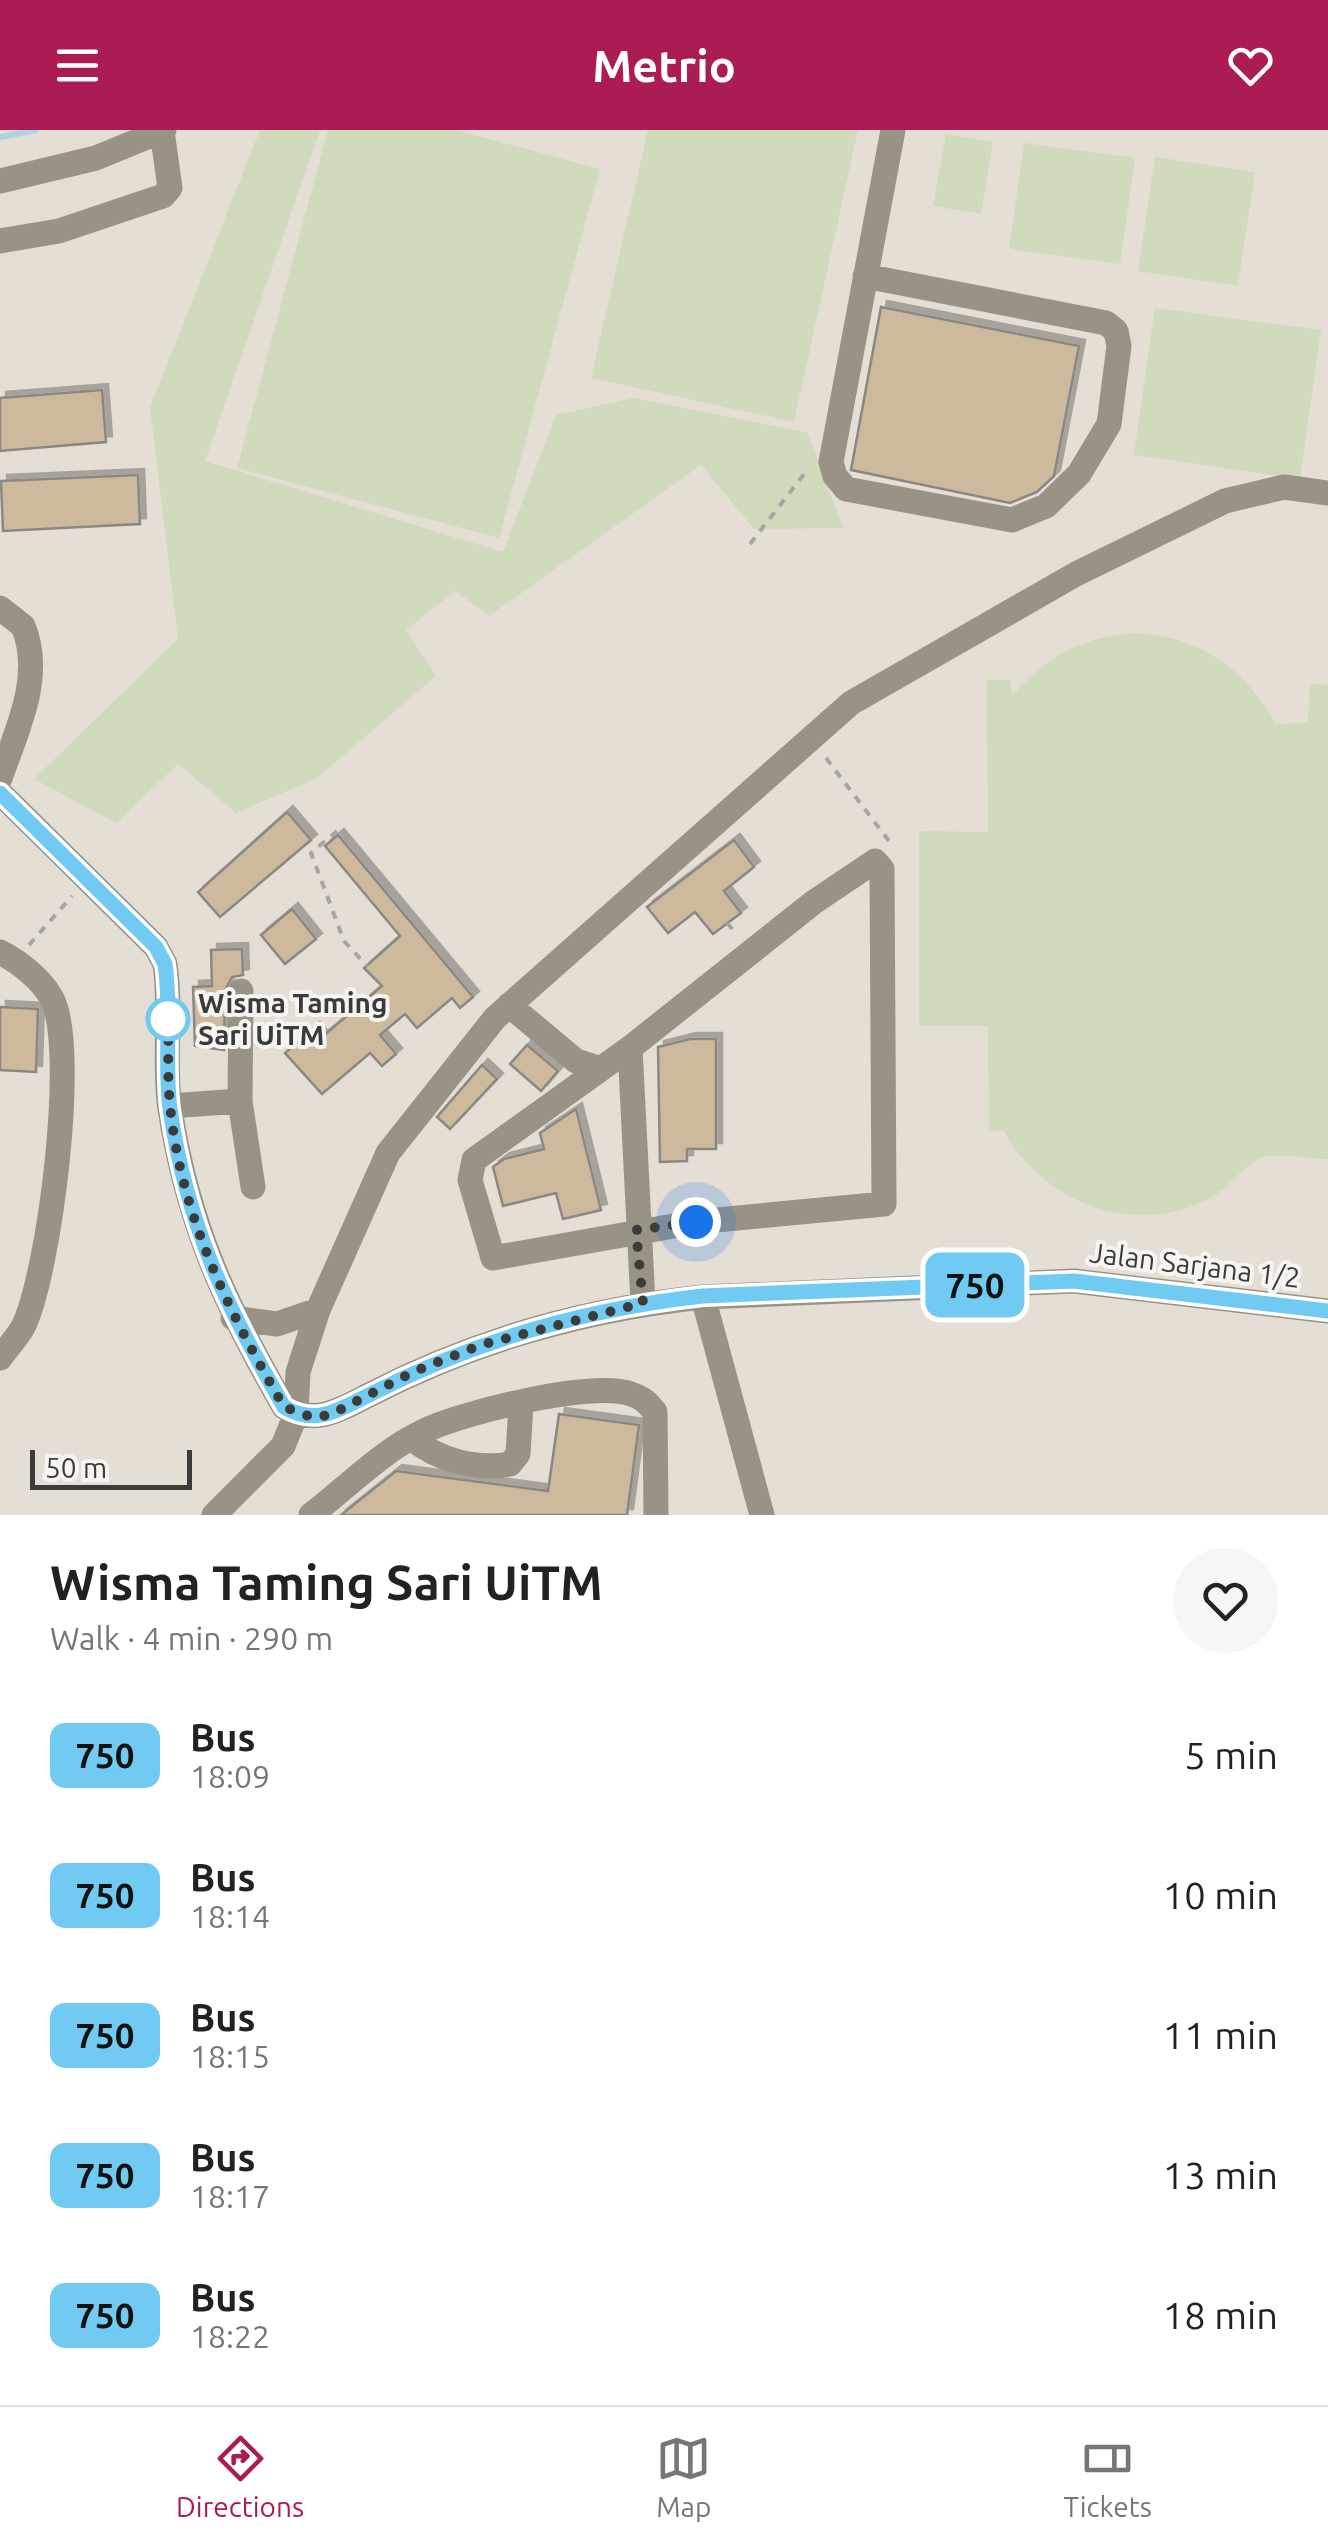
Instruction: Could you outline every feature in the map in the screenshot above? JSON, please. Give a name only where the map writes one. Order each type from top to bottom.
[{"type":"street","points":[[0,181],[96,158],[163,130],[170,188],[164,196],[59,231],[0,240]]},
{"type":"street","points":[[866,276],[1106,323],[1116,331],[1119,346],[1109,424],[1079,474],[1046,506],[1012,520],[846,489],[835,476],[831,462],[893,130]]},
{"type":"street","points":[[229,1510],[283,1446],[296,1414],[298,1372],[318,1310],[388,1153],[509,1006],[851,703],[1076,574],[1225,500],[1284,487],[1328,493]]},
{"type":"street","points":[[0,608],[24,626],[31,664],[27,702],[0,778]]},
{"type":"street","points":[[0,793],[156,947],[165,964],[170,1106],[194,1217],[213,1276],[233,1318],[284,1407],[296,1414]]},
{"type":"street","points":[[875,862],[882,869],[884,1204],[636,1230],[493,1258],[470,1180],[474,1160],[630,1048],[860,868],[875,862]]},
{"type":"street","points":[[0,1358],[23,1326],[48,1245],[64,1036],[51,996],[8,956]]},
{"type":"street","points":[[241,991],[240,1101],[253,1186]]},
{"type":"street","points":[[509,1006],[576,1061],[600,1069]]},
{"type":"street","points":[[630,1048],[636,1230],[643,1303]]},
{"type":"street","points":[[170,1106],[240,1101]]},
{"type":"street","name":"Jalan Sarjana 1/2","points":[[296,1414],[332,1414],[413,1372],[481,1345],[643,1303],[703,1296],[1074,1281],[1328,1311]]},
{"type":"street","points":[[703,1296],[762,1515]]},
{"type":"street","points":[[233,1318],[277,1324],[318,1310]]},
{"type":"street","points":[[310,1515],[411,1438],[441,1423],[582,1390],[628,1392],[645,1400],[655,1412],[656,1515]]},
{"type":"street","points":[[411,1438],[433,1456],[494,1467],[510,1464],[518,1454],[521,1404]]},
{"type":"path","points":[[750,544],[836,434]]},
{"type":"path","points":[[807,742],[830,762],[890,840],[882,869]]},
{"type":"path","points":[[336,831],[312,854],[344,941],[367,966]]},
{"type":"path","points":[[8,956],[86,880]]},
{"type":"shaded area","points":[[0,130],[1328,130],[1328,1515],[0,1515]]},
{"type":"green space","points":[[260,130],[320,130],[205,461],[503,552],[556,415],[634,398],[808,433],[843,528],[754,529],[701,465],[489,616],[455,591],[406,630],[436,676],[317,778],[236,813],[178,764],[116,823],[34,779],[178,639],[150,407]]},
{"type":"green space","points":[[328,130],[456,130],[600,169],[499,538],[237,468]]},
{"type":"green space","points":[[648,130],[858,130],[794,422],[591,378]]},
{"type":"green space","points":[[946,134],[993,142],[981,214],[933,206]]},
{"type":"green space","points":[[1024,143],[1135,158],[1120,264],[1009,249]]},
{"type":"green space","points":[[1155,157],[1255,172],[1238,286],[1138,271]]},
{"type":"green space","points":[[1155,308],[1321,330],[1300,479],[1134,455]]},
{"type":"green space","points":[[1134,633],[1180,641],[1218,659],[1250,687],[1276,724],[1308,722],[1310,684],[1328,685],[1328,1159],[1282,1155],[1258,1159],[1210,1198],[1181,1210],[1151,1215],[1121,1214],[1066,1194],[1021,1156],[1003,1130],[989,1131],[988,1026],[919,1026],[919,831],[988,832],[987,680],[1010,680],[1012,696],[1038,670],[1066,651],[1098,639]]},
{"type":"building","points":[[881,307],[1079,346],[1054,476],[1037,492],[1010,503],[851,470]]},
{"type":"building","points":[[102,390],[106,442],[0,451],[0,398]]},
{"type":"building","points":[[138,475],[140,524],[3,531],[1,481]]},
{"type":"building","points":[[287,812],[311,840],[220,917],[198,892]]},
{"type":"building","points":[[338,835],[473,997],[460,1008],[452,998],[417,1028],[405,1014],[380,1035],[396,1054],[382,1066],[370,1053],[322,1094],[285,1053],[314,1028],[322,1037],[382,986],[364,968],[400,936],[325,846]]},
{"type":"building","points":[[734,840],[754,867],[724,891],[741,913],[713,934],[695,912],[668,933],[647,907]]},
{"type":"building","points":[[292,909],[316,939],[285,964],[261,935]]},
{"type":"building","points":[[242,949],[243,975],[232,977],[225,990],[224,1050],[195,1046],[193,987],[212,986],[211,950]]},
{"type":"building","points":[[0,1007],[38,1009],[36,1072],[0,1070]]},
{"type":"building","points":[[690,1039],[716,1039],[716,1149],[687,1149],[687,1161],[660,1162],[658,1047]]},
{"type":"building","points":[[527,1045],[558,1071],[541,1091],[510,1064]]},
{"type":"building","points":[[482,1065],[497,1079],[450,1129],[437,1117]]},
{"type":"building","points":[[576,1109],[601,1210],[563,1219],[556,1193],[503,1206],[493,1167],[504,1159],[544,1149],[540,1133]]},
{"type":"building","points":[[559,1414],[639,1425],[627,1515],[341,1515],[396,1471],[548,1491]]},
{"type":"waterway","points":[[0,137],[36,130]]},
{"type":"bus line","name":"750","points":[[0,793],[156,947],[165,964],[170,1106],[194,1217],[213,1276],[233,1318],[284,1407],[296,1414],[314,1418],[332,1414],[413,1372],[537,1328],[643,1303],[703,1296],[1074,1281],[1328,1311]]},
{"type":"place","name":"Wisma Taming Sari UiTM","points":[[168,1019]]},
{"type":"route","points":[[168,1019],[168,1012],[170,1106],[182,1170],[213,1276],[284,1407],[296,1414],[314,1418],[332,1414],[413,1372],[481,1345],[643,1303],[636,1230],[696,1222]]}]
